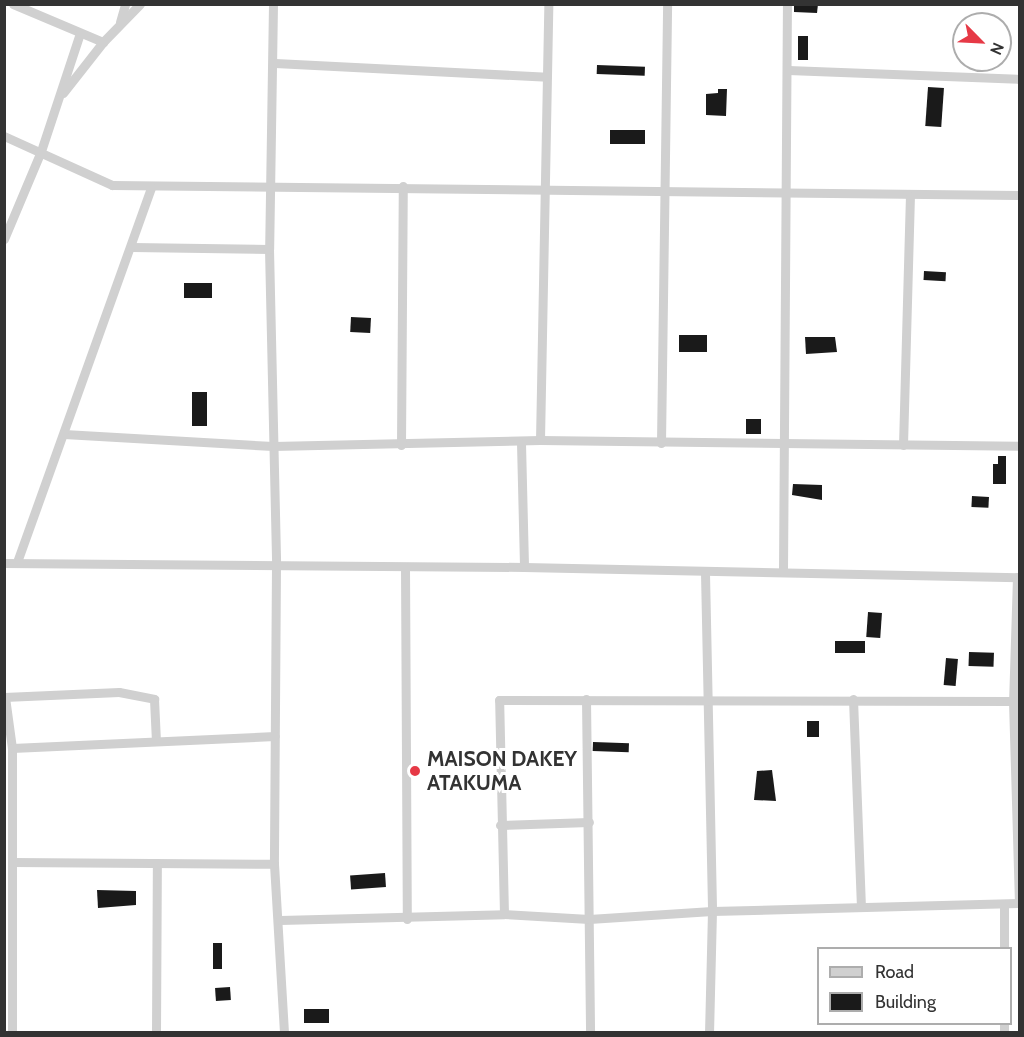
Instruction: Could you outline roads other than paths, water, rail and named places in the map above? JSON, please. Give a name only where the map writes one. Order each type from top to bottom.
[{"type":"street","points":[[13,4],[103,42]]},
{"type":"street","points":[[119,24],[125,4]]},
{"type":"street","points":[[58,100],[103,42],[140,4]]},
{"type":"street","points":[[273,4],[275,63],[269,249],[276,565],[274,864],[280,920],[284,1032]]},
{"type":"street","points":[[540,440],[547,191],[548,4]]},
{"type":"street","points":[[661,443],[667,4]]},
{"type":"street","points":[[783,571],[787,4]]},
{"type":"street","points":[[4,239],[41,151],[80,33]]},
{"type":"street","points":[[275,63],[547,77]]},
{"type":"street","points":[[788,70],[1020,80]]},
{"type":"street","points":[[4,136],[112,185],[151,188],[270,189],[404,186],[666,193],[785,190],[910,196],[1020,195]]},
{"type":"street","points":[[400,445],[404,186]]},
{"type":"street","points":[[17,562],[132,247],[151,188]]},
{"type":"street","points":[[903,445],[910,196]]},
{"type":"street","points":[[132,247],[269,249]]},
{"type":"street","points":[[64,434],[273,446],[521,443],[540,440],[1020,446]]},
{"type":"street","points":[[521,443],[524,567]]},
{"type":"street","points":[[4,563],[524,567],[705,573],[783,571],[1018,577],[1013,701],[1019,903],[712,911],[590,919],[504,914],[407,919],[280,920]]},
{"type":"street","points":[[405,567],[407,919]]},
{"type":"street","points":[[705,573],[705,699],[712,911],[709,1032]]},
{"type":"street","points":[[12,1032],[12,748],[5,697],[119,692],[154,699],[156,741]]},
{"type":"street","points":[[586,699],[590,1032]]},
{"type":"street","points":[[853,699],[861,906]]},
{"type":"street","points":[[504,914],[500,825],[500,700],[1013,701]]},
{"type":"street","points":[[12,748],[275,736]]},
{"type":"street","points":[[500,825],[589,822]]},
{"type":"street","points":[[12,862],[274,864]]},
{"type":"street","points":[[156,1032],[158,862]]},
{"type":"street","points":[[1004,904],[1004,947]]},
{"type":"place","name":"MAISON DAKEY ATAKUMA","points":[[415,771]]}]
